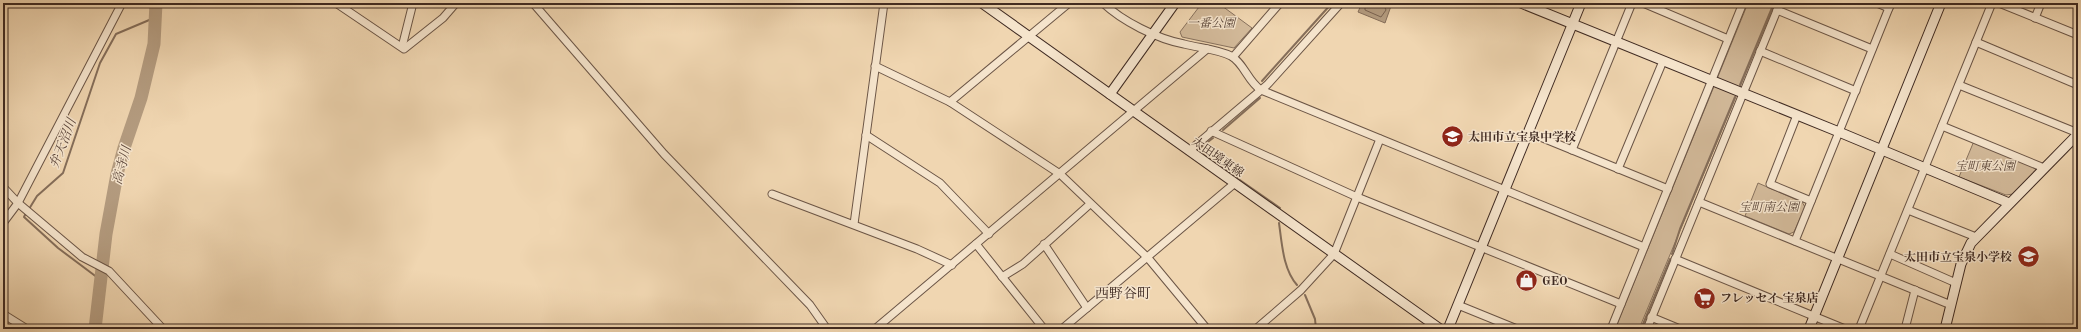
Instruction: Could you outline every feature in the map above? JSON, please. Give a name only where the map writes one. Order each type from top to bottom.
[{"type":"street","points":[[3,223],[18,203],[122,3]]},
{"type":"street","points":[[336,3],[404,49],[442,18],[456,3]]},
{"type":"street","points":[[402,47],[413,3]]},
{"type":"street","points":[[533,3],[664,154],[810,305],[827,329]]},
{"type":"street","points":[[854,224],[884,3]]},
{"type":"street","name":"太田境東線","points":[[982,3],[1440,329]]},
{"type":"street","points":[[950,102],[1069,3]]},
{"type":"street","points":[[1103,3],[1116,15],[1155,30],[1181,44],[1207,49],[1233,57],[1254,86],[1261,90],[1644,247]]},
{"type":"street","points":[[1110,94],[1176,3]]},
{"type":"street","points":[[1233,57],[1280,3]]},
{"type":"street","points":[[1189,151],[1261,90],[1296,55],[1341,3]]},
{"type":"street","points":[[1521,3],[1883,150],[2009,203]]},
{"type":"street","points":[[1448,329],[1581,3]]},
{"type":"street","points":[[1572,150],[1632,3]]},
{"type":"street","points":[[1643,3],[1728,39]]},
{"type":"street","points":[[1610,329],[1743,3]]},
{"type":"street","points":[[1647,329],[1780,3]]},
{"type":"street","points":[[1795,241],[1890,5],[1877,3]]},
{"type":"street","points":[[1809,329],[1942,3]]},
{"type":"street","points":[[1859,329],[1992,3]]},
{"type":"street","points":[[1999,3],[2078,35]]},
{"type":"street","points":[[2035,18],[2041,3]]},
{"type":"street","points":[[1778,10],[1872,49]]},
{"type":"street","points":[[1976,42],[2078,85]]},
{"type":"street","points":[[879,328],[1207,49]]},
{"type":"street","points":[[1760,51],[1856,90]]},
{"type":"street","points":[[1618,169],[1663,61]]},
{"type":"street","points":[[875,66],[950,102],[1060,174],[1148,258],[1207,329]]},
{"type":"street","points":[[1945,329],[1956,282],[1965,253],[1976,238],[2009,203],[2078,134],[1959,84]]},
{"type":"street","points":[[1797,115],[1770,184],[1811,201]]},
{"type":"street","points":[[1942,126],[2044,168]]},
{"type":"street","points":[[1211,131],[1357,197],[1621,304]]},
{"type":"street","points":[[1528,132],[1668,189]]},
{"type":"street","points":[[866,135],[940,183],[989,234]]},
{"type":"street","points":[[1256,329],[1301,290],[1334,254],[1380,139]]},
{"type":"street","points":[[1062,329],[1148,258],[1234,183]]},
{"type":"street","points":[[3,187],[18,203],[82,257],[109,271],[163,329]]},
{"type":"street","points":[[772,194],[854,224],[917,249],[952,265]]},
{"type":"street","points":[[1698,202],[1951,305]]},
{"type":"street","points":[[1002,277],[1022,264],[1090,204]]},
{"type":"street","points":[[1908,210],[1976,238]]},
{"type":"street","points":[[976,244],[1044,329]]},
{"type":"street","points":[[1044,244],[1087,308]]},
{"type":"street","points":[[1890,254],[1956,282]]},
{"type":"street","points":[[1675,259],[1845,329]]},
{"type":"street","points":[[1905,329],[1915,290]]},
{"type":"street","points":[[1458,305],[1517,329]]},
{"type":"street","points":[[3,314],[27,329]]},
{"type":"street","points":[[1651,317],[1680,329]]},
{"type":"green space","name":"一番公園","points":[[1202,3],[1218,3],[1252,28],[1234,48],[1182,37],[1180,32]]},
{"type":"green space","points":[[1748,3],[1775,3],[1639,329],[1615,329]]},
{"type":"green space","name":"宝町東公園","points":[[1974,141],[2035,166],[2036,171],[2013,194],[2006,195],[1959,177]]},
{"type":"green space","name":"宝町南公園","points":[[1758,183],[1802,202],[1805,207],[1794,232],[1789,234],[1745,216]]},
{"type":"water","points":[[1362,3],[1383,3],[1391,6],[1385,23],[1358,12]]},
{"type":"waterway","name":"高寺川","points":[[95,329],[106,234],[117,174],[141,98],[154,44],[156,3]]},
{"type":"waterway","points":[[1262,81],[1332,3]]},
{"type":"waterway","points":[[1740,85],[1774,3]]},
{"type":"waterway","name":"弁天沼川","points":[[29,209],[37,196],[63,173],[100,63],[116,34],[154,18]]},
{"type":"waterway","points":[[1672,254],[1680,229],[1735,97]]},
{"type":"waterway","points":[[1223,130],[1260,98]]},
{"type":"waterway","points":[[1213,138],[1200,148],[1201,153],[1280,208]]},
{"type":"waterway","name":"弁天沼川","points":[[26,213],[24,217],[58,248],[102,281]]},
{"type":"waterway","points":[[1279,223],[1282,248],[1286,264],[1292,279],[1297,285]]},
{"type":"waterway","points":[[1641,329],[1670,259]]},
{"type":"waterway","points":[[1305,295],[1315,319],[1316,329]]},
{"type":"place","name":"太田市立宝泉中学校","points":[[1452,137]]},
{"type":"place","name":"太田市立宝泉小学校","points":[[2028,257]]},
{"type":"place","name":"GEO","points":[[1526,281]]},
{"type":"place","name":"フレッセイ 宝泉店","points":[[1705,298]]},
{"type":"district","name":"西野谷町","points":[[1123,293]]}]
